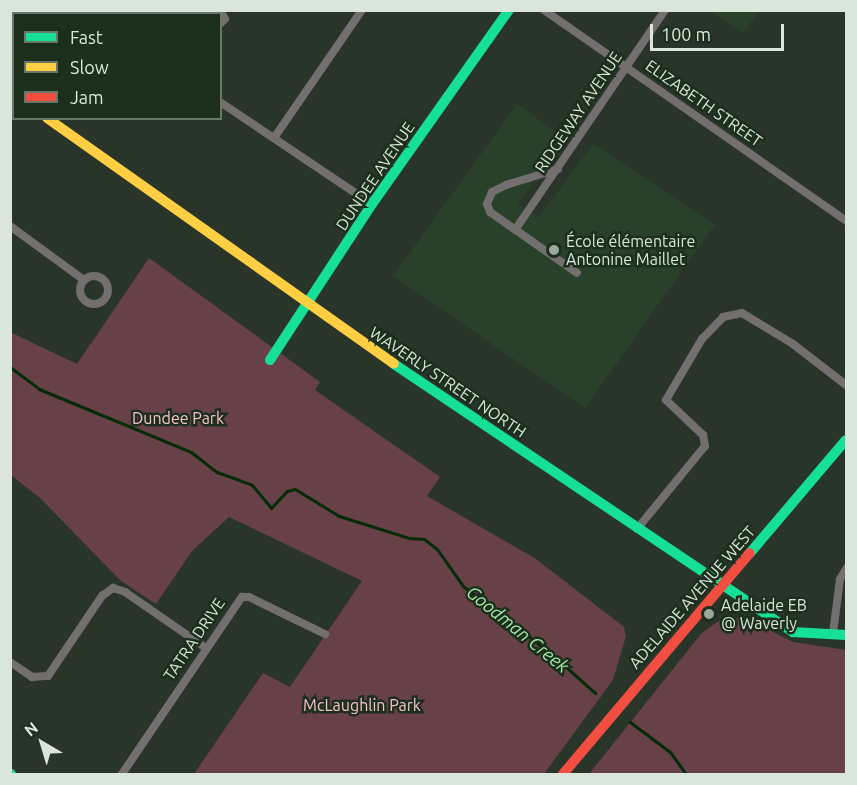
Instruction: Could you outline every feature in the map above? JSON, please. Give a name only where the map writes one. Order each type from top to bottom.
[{"type":"street","points":[[274,138],[362,10]]},
{"type":"street","name":"DUNDEE AVENUE","points":[[270,360],[372,204],[509,10]]},
{"type":"street","name":"ELIZABETH STREET","points":[[544,10],[846,221]]},
{"type":"street","name":"RIDGEWAY AVENUE","points":[[515,230],[665,10]]},
{"type":"street","points":[[222,103],[372,204]]},
{"type":"street","name":"WAVERLY STREET NORTH","points":[[50,120],[308,305],[721,587],[793,632],[846,635]]},
{"type":"street","points":[[558,168],[492,192],[487,204],[490,212],[577,273]]},
{"type":"street","points":[[10,226],[84,279]]},
{"type":"street","points":[[637,530],[705,446],[704,435],[666,400],[702,339],[723,317],[742,313],[793,344],[846,385]]},
{"type":"street","name":"ADELAIDE AVENUE WEST","points":[[563,774],[846,440]]},
{"type":"street","points":[[833,633],[840,579],[846,569]]},
{"type":"street","points":[[10,662],[32,677],[48,676],[102,596],[113,588],[125,592],[206,648]]},
{"type":"street","name":"TATRA DRIVE","points":[[122,774],[237,601],[246,597],[325,634]]},
{"type":"shaded area","points":[[709,11],[759,11],[743,33]]},
{"type":"shaded area","name":"École élémentaire Antonine Maillet","points":[[517,104],[562,136],[518,204],[539,217],[593,144],[715,224],[585,408],[393,276]]},
{"type":"green space","points":[[149,258],[320,382],[315,390],[440,477],[427,496],[536,559],[624,627],[626,636],[613,680],[544,774],[194,774],[263,673],[290,687],[362,581],[229,517],[192,551],[156,604],[121,581],[40,498],[11,475],[10,332],[77,364]]},
{"type":"green space","points":[[743,617],[793,642],[846,650],[846,774],[589,774],[701,634],[717,622]]},
{"type":"waterway","name":"Goodman Creek","points":[[10,367],[39,389],[191,452],[217,472],[252,485],[271,508],[287,491],[295,489],[339,516],[409,538],[424,539],[437,549],[463,586],[549,652],[595,693]]},
{"type":"waterway","name":"Goodman Creek","points":[[630,722],[670,752],[686,774]]},
{"type":"traffic: fast","points":[[270,360],[372,204],[509,10]]},
{"type":"traffic: fast","points":[[394,364],[793,632],[846,635]]},
{"type":"traffic: fast","points":[[750,553],[846,440]]},
{"type":"traffic: slow","points":[[50,120],[394,364]]},
{"type":"traffic: jam","points":[[563,774],[750,553]]},
{"type":"place","name":"École élémentaire Antonine Maillet","points":[[554,250]]},
{"type":"place","name":"Adelaide EB @ Waverly","points":[[709,614]]},
{"type":"park label","name":"Dundee Park","points":[[178,418]]},
{"type":"park label","name":"McLaughlin Park","points":[[362,705]]}]
